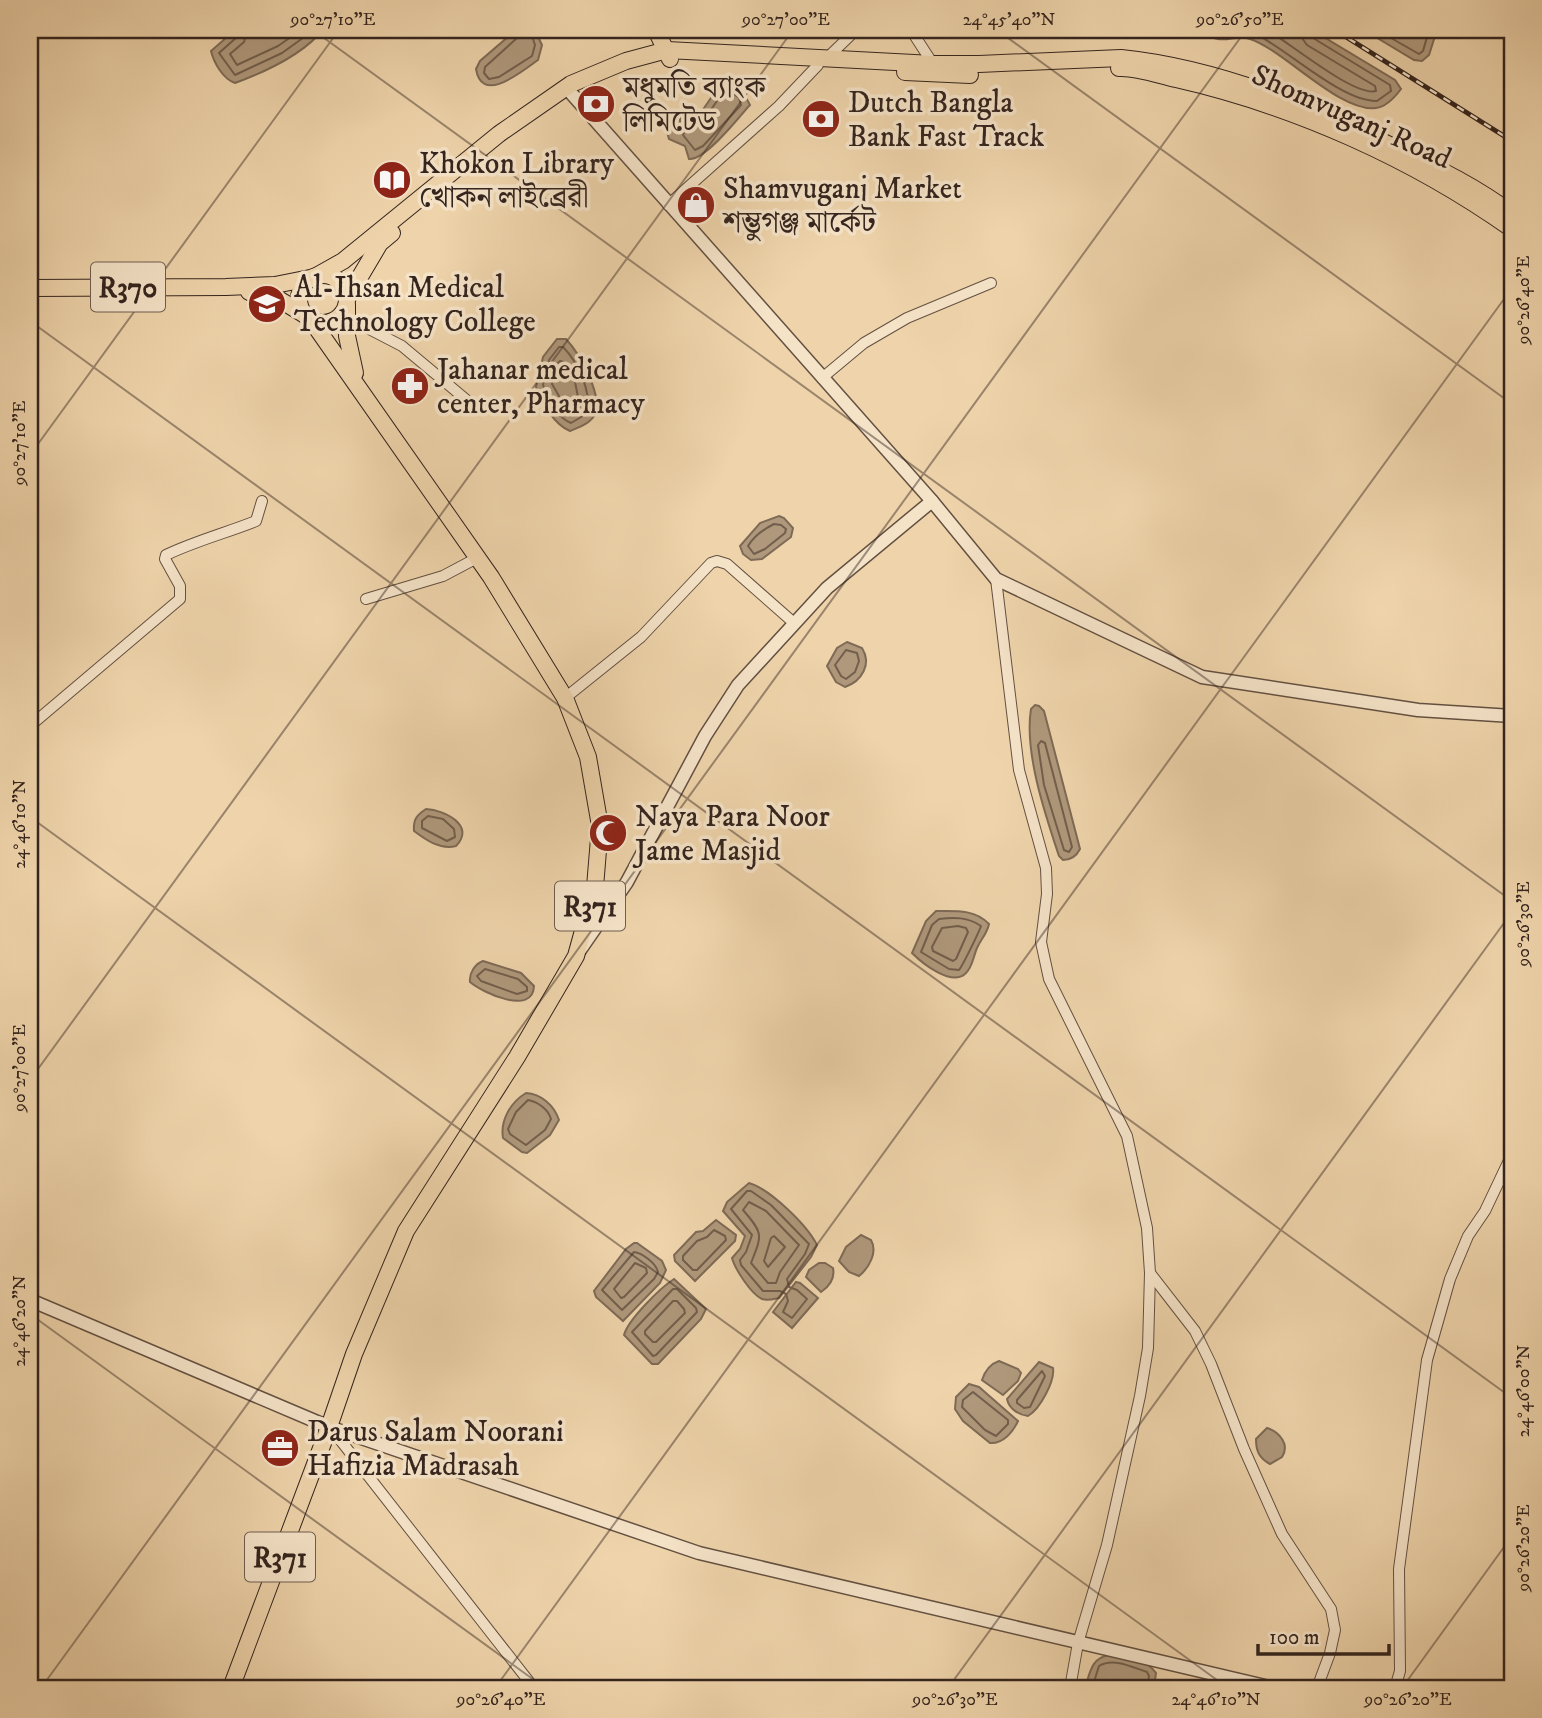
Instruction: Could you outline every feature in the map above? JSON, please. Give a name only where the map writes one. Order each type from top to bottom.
[{"type":"main road","points":[[656,30],[669,55]]},
{"type":"main road","name":"Shomvuganj Road","points":[[347,306],[380,243],[503,139],[571,93],[669,55]]},
{"type":"main road","name":"Shomvuganj Road","points":[[314,276],[343,261],[499,134],[571,84],[626,61],[669,55],[933,64],[1121,58],[1145,60],[1272,94],[1363,132],[1465,183],[1512,214]]},
{"type":"main road","name":"Shomvuganj Road","points":[[822,62],[934,75],[1125,67],[1209,87],[1268,105],[1360,143],[1469,199],[1512,229]]},
{"type":"main road","points":[[314,276],[334,277],[346,289],[347,306],[333,321],[318,323],[308,318],[299,303],[301,288],[314,276]]},
{"type":"main road","name":"R370","points":[[30,288],[275,285],[314,276]]},
{"type":"main road","name":"R371","points":[[226,287],[280,300],[308,318],[360,388],[477,558],[565,698],[588,757],[600,826],[595,887],[576,956],[517,1057],[406,1231],[354,1354],[231,1688]]},
{"type":"main road","name":"R371","points":[[347,306],[351,361],[360,388]]},
{"type":"street","points":[[668,205],[779,106],[856,30]]},
{"type":"street","points":[[911,30],[933,64]]},
{"type":"street","points":[[571,93],[932,501],[996,579],[1202,677],[1418,709],[1512,716]]},
{"type":"street","points":[[822,378],[864,343],[907,318],[991,283]]},
{"type":"street","points":[[347,306],[402,346],[469,402]]},
{"type":"street","points":[[30,726],[180,599],[180,586],[165,559],[166,555],[195,541],[206,540],[256,521],[262,500]]},
{"type":"street","points":[[576,956],[627,882],[705,736],[738,685],[844,573],[932,501]]},
{"type":"street","points":[[366,599],[443,576],[477,558]]},
{"type":"street","points":[[565,698],[641,637],[711,563],[717,561],[727,564],[794,623]]},
{"type":"street","points":[[996,579],[1019,770],[1046,868],[1047,894],[1041,927],[1043,955],[1049,979],[1127,1136],[1147,1228],[1150,1273],[1148,1348],[1140,1396],[1107,1545],[1078,1643],[1070,1688]]},
{"type":"street","points":[[1395,1688],[1400,1671],[1399,1569],[1427,1360],[1450,1279],[1468,1236],[1485,1211],[1512,1154]]},
{"type":"street","points":[[1150,1273],[1195,1331],[1282,1534],[1331,1609],[1335,1630],[1317,1688]]},
{"type":"street","points":[[30,1300],[329,1427],[699,1553],[1273,1688]]},
{"type":"street","points":[[329,1427],[534,1688]]},
{"type":"water","points":[[235,30],[323,30],[294,55],[235,83],[220,70],[211,51]]},
{"type":"water","points":[[516,30],[535,30],[542,45],[538,60],[512,78],[494,85],[486,84],[480,79],[476,69],[480,61]]},
{"type":"water","points":[[1187,30],[1312,30],[1395,80],[1401,89],[1383,106],[1362,107],[1329,91],[1264,45],[1250,39],[1218,39]]},
{"type":"water","points":[[1364,30],[1437,30],[1429,55],[1422,61],[1414,60]]},
{"type":"water","points":[[733,85],[742,90],[750,105],[711,147],[703,154],[689,159],[685,146],[669,139],[667,132],[679,127],[681,113],[688,109],[702,111],[715,92]]},
{"type":"water","points":[[557,339],[566,339],[577,354],[589,376],[596,398],[592,419],[570,431],[554,418],[536,387],[543,357]]},
{"type":"water","points":[[779,516],[793,528],[791,537],[762,559],[751,560],[743,554],[740,546],[760,523]]},
{"type":"water","points":[[847,642],[862,648],[866,660],[864,671],[856,681],[845,687],[836,682],[827,666],[837,648]]},
{"type":"water","points":[[1035,705],[1044,711],[1080,849],[1075,856],[1063,860],[1059,856],[1048,821],[1033,763],[1030,726],[1031,709]]},
{"type":"water","points":[[426,809],[442,812],[456,820],[462,832],[456,846],[439,845],[414,831],[416,818]]},
{"type":"water","points":[[936,911],[971,913],[989,924],[970,968],[959,977],[945,976],[937,972],[912,953],[926,921]]},
{"type":"water","points":[[483,961],[521,973],[534,986],[531,995],[525,1000],[517,1001],[476,987],[470,982],[470,975]]},
{"type":"water","points":[[526,1093],[546,1101],[559,1120],[550,1135],[527,1153],[503,1138],[503,1125],[508,1112]]},
{"type":"water","points":[[749,1183],[767,1192],[787,1209],[817,1245],[811,1257],[779,1298],[766,1300],[753,1292],[732,1258],[740,1249],[745,1236],[723,1211],[727,1202]]},
{"type":"water","points":[[716,1220],[736,1235],[735,1241],[695,1281],[675,1261],[674,1255],[696,1232],[703,1231]]},
{"type":"water","points":[[861,1235],[871,1240],[873,1255],[859,1276],[849,1272],[839,1261],[846,1247]]},
{"type":"water","points":[[634,1243],[662,1261],[666,1270],[660,1283],[623,1321],[596,1297],[594,1291],[626,1249]]},
{"type":"water","points":[[819,1263],[833,1268],[831,1282],[821,1292],[806,1277],[809,1270]]},
{"type":"water","points":[[674,1279],[706,1309],[701,1319],[658,1364],[652,1364],[624,1335],[645,1305]]},
{"type":"water","points":[[796,1282],[818,1298],[792,1328],[773,1312]]},
{"type":"water","points":[[999,1361],[1021,1373],[1018,1381],[1003,1395],[982,1380],[988,1368]]},
{"type":"water","points":[[1039,1362],[1053,1368],[1052,1380],[1033,1412],[1028,1416],[1018,1413],[1012,1409],[1007,1399]]},
{"type":"water","points":[[969,1384],[979,1387],[1018,1421],[1003,1439],[990,1443],[963,1421],[955,1409],[956,1397]]},
{"type":"water","points":[[1267,1428],[1280,1436],[1285,1448],[1282,1457],[1270,1464],[1261,1457],[1256,1443],[1256,1439]]},
{"type":"water","points":[[1109,1655],[1135,1660],[1152,1668],[1156,1673],[1154,1688],[1085,1688],[1095,1663]]},
{"type":"railway","points":[[1335,30],[1512,141]]},
{"type":"place","name":"মধুমতি ব্যাংক লিমিটেড","points":[[596,104]]},
{"type":"place","name":"Dutch Bangla Bank Fast Track","points":[[821,119]]},
{"type":"place","name":"Khokon Library খোকন লাইব্রেরী","points":[[392,180]]},
{"type":"place","name":"Shamvuganj Market শম্ভুগঞ্জ মার্কেট","points":[[696,205]]},
{"type":"place","name":"Al-Ihsan Medical Technology College","points":[[267,304]]},
{"type":"place","name":"Jahanar medical center, Pharmacy","points":[[410,386]]},
{"type":"place","name":"Naya Para Noor Jame Masjid","points":[[608,833]]},
{"type":"place","name":"Darus Salam Noorani Hafizia Madrasah","points":[[280,1448]]}]
